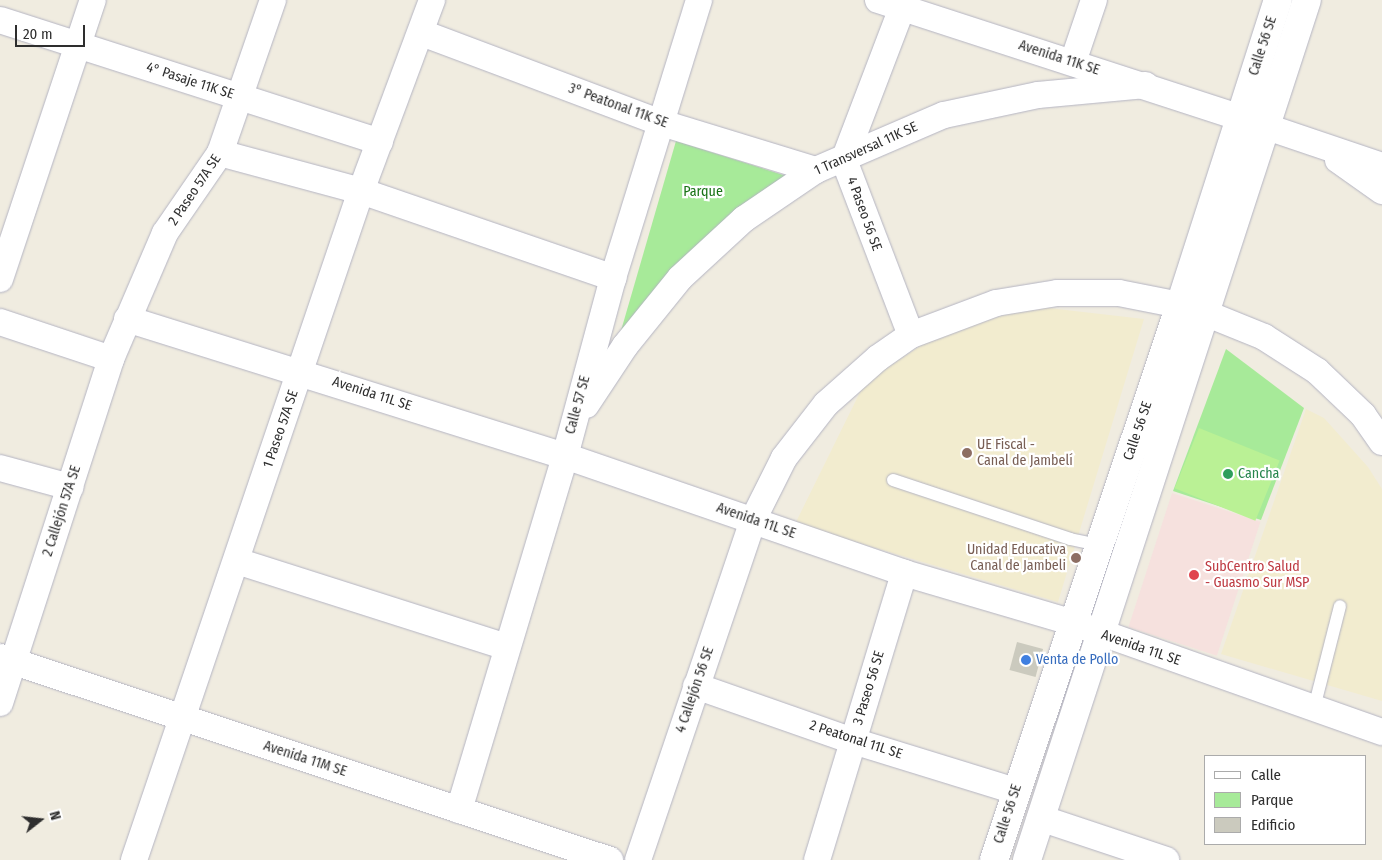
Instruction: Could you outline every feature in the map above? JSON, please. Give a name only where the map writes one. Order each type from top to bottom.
[{"type":"main road","name":"Calle 56 SE","points":[[1027,860],[1101,634],[1193,309],[1239,117],[1278,0]]},
{"type":"main road","name":"Calle 56 SE","points":[[994,860],[1099,545],[1267,127],[1307,0]]},
{"type":"street","points":[[0,279],[93,0]]},
{"type":"street","name":"2 Paseo 57A SE","points":[[127,319],[165,233],[220,154],[273,0]]},
{"type":"street","name":"1 Paseo 57A SE","points":[[134,860],[361,191],[422,33],[432,0]]},
{"type":"street","name":"Calle 57 SE","points":[[459,810],[506,647],[565,456],[613,278],[700,0]]},
{"type":"street","points":[[1073,62],[1094,0]]},
{"type":"street","name":"Avenida 11K SE","points":[[890,4],[1146,85],[1239,117]]},
{"type":"street","name":"4 Paseo 56 SE","points":[[890,4],[844,160],[910,336]]},
{"type":"street","name":"4° Pasaje 11K SE","points":[[0,20],[380,142]]},
{"type":"street","name":"3° Peatonal 11K SE","points":[[422,33],[662,123],[816,170]]},
{"type":"street","name":"1 Transversal 11K SE","points":[[573,424],[625,346],[680,278],[744,219],[816,170],[844,160],[944,115],[1038,95],[1146,85]]},
{"type":"street","points":[[1267,127],[1382,166]]},
{"type":"street","points":[[1315,144],[1382,191]]},
{"type":"street","points":[[220,154],[361,191],[613,278]]},
{"type":"street","name":"4 Callejón 56 SE","points":[[638,860],[753,520],[784,458],[826,404],[878,358],[910,336],[996,303],[1057,293],[1119,294],[1193,309],[1264,337],[1317,371],[1363,415],[1382,442]]},
{"type":"street","name":"2 Callejón 57A SE","points":[[0,703],[7,659],[70,487],[111,359],[127,319]]},
{"type":"street","name":"Avenida 11L SE","points":[[127,319],[301,371],[565,456],[904,573],[1074,623],[1382,732]]},
{"type":"street","points":[[0,322],[111,359]]},
{"type":"street","points":[[0,468],[70,487]]},
{"type":"street","points":[[237,561],[506,647]]},
{"type":"street","name":"3 Paseo 56 SE","points":[[817,860],[904,573]]},
{"type":"street","name":"Avenida 11M SE","points":[[7,659],[610,860]]},
{"type":"street","name":"2 Peatonal 11L SE","points":[[696,686],[854,741],[1016,791]]},
{"type":"street","points":[[1040,818],[1166,860]]},
{"type":"lane","points":[[893,480],[1070,538],[1099,545]]},
{"type":"lane","points":[[1314,708],[1340,606]]},
{"type":"shaded area","name":"UE Fiscal - Canal de Jambelí","points":[[1031,306],[1144,319],[1058,602],[795,524],[865,382],[931,339]]},
{"type":"shaded area","points":[[1306,409],[1324,418],[1368,467],[1382,489],[1382,701],[1221,654]]},
{"type":"shaded area","name":"SubCentro Salud - Guasmo Sur MSP","points":[[1172,493],[1260,522],[1217,656],[1128,627]]},
{"type":"green space","name":"Parque","points":[[676,141],[793,178],[618,341]]},
{"type":"green space","points":[[1226,349],[1304,408],[1261,520],[1173,491]]},
{"type":"green space","name":"Cancha","points":[[1199,428],[1280,461],[1255,521],[1175,488]]},
{"type":"building","name":"Venta de Pollo","points":[[1017,642],[1043,649],[1036,677],[1009,670]]},
{"type":"place","name":"UE Fiscal - Canal de Jambelí","points":[[967,453]]},
{"type":"place","name":"Cancha","points":[[1228,474]]},
{"type":"place","name":"Unidad Educativa Canal de Jambeli","points":[[1076,558]]},
{"type":"place","name":"SubCentro Salud - Guasmo Sur MSP","points":[[1194,575]]},
{"type":"place","name":"Venta de Pollo","points":[[1026,660]]}]
